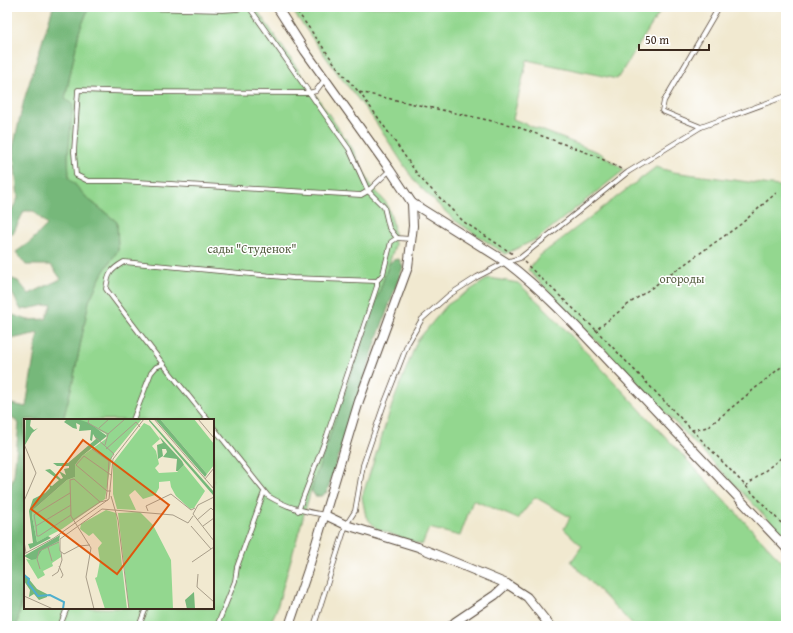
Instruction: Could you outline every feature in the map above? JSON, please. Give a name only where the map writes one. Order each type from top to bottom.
[{"type":"street","points":[[277,7],[305,51],[412,203],[506,262],[519,272],[570,321],[786,548]]},
{"type":"street","points":[[289,626],[308,570],[359,401],[408,267],[414,226],[412,203]]},
{"type":"street","points":[[324,515],[346,524],[418,547],[507,584],[527,597],[550,626]]},
{"type":"street","points":[[451,626],[495,595],[507,584]]},
{"type":"lane","points":[[96,7],[223,10],[244,7]]},
{"type":"lane","points":[[249,7],[349,149],[368,191],[384,207],[388,228],[398,238]]},
{"type":"lane","points":[[701,127],[662,111],[664,101],[719,7]]},
{"type":"lane","points":[[325,79],[316,91],[309,92],[143,92],[78,90],[74,152],[76,175],[88,181],[361,195],[368,191],[390,170]]},
{"type":"lane","points":[[314,626],[346,524],[356,511],[363,465],[383,407],[408,343],[422,319],[449,295],[477,277],[506,262],[520,258],[628,172],[701,127],[786,96]]},
{"type":"lane","points":[[298,511],[327,435],[377,286],[377,281],[383,274],[391,242],[398,238],[412,238]]},
{"type":"lane","points":[[207,419],[106,289],[108,276],[115,267],[124,262],[286,278],[377,281]]},
{"type":"lane","points":[[133,419],[151,373],[156,367],[163,364]]},
{"type":"lane","points":[[214,429],[264,492],[277,502],[298,511],[324,515]]},
{"type":"lane","points":[[217,626],[235,581],[237,567],[264,492]]},
{"type":"lane","points":[[60,626],[67,609]]},
{"type":"lane","points":[[139,626],[146,609]]},
{"type":"path","points":[[294,7],[340,71],[359,92],[377,116],[420,178],[464,222],[520,258],[536,272],[596,330],[786,528]]},
{"type":"path","points":[[636,7],[663,11],[672,7]]},
{"type":"path","points":[[359,92],[515,126],[596,156],[628,172]]},
{"type":"path","points":[[596,330],[626,306],[741,224],[776,193]]},
{"type":"path","points":[[692,430],[708,426],[786,363]]},
{"type":"path","points":[[746,486],[786,454]]},
{"type":"green space","points":[[53,7],[89,7],[79,32],[65,99],[73,105],[68,156],[69,178],[87,198],[117,222],[118,250],[102,274],[89,301],[73,381],[63,419],[24,419],[24,587],[17,626],[7,626],[7,500],[14,475],[19,423],[7,415],[7,403],[26,407],[38,333],[7,340],[7,313],[28,320],[46,319],[52,304],[21,310],[12,293],[7,291],[7,277],[18,281],[29,294],[61,279],[51,265],[26,265],[16,252],[30,242],[47,225],[34,211],[24,211],[13,234],[7,235],[7,219],[18,198],[13,148],[24,100]]},
{"type":"green space","name":"сады \"Студенок\"","points":[[89,7],[255,7],[352,148],[370,184],[387,204],[393,223],[395,245],[311,490],[276,611],[269,626],[17,626],[24,587],[24,609],[214,609],[214,419],[63,419],[73,381],[89,301],[102,274],[118,250],[117,222],[87,198],[69,178],[65,99],[79,32]]},
{"type":"green space","points":[[290,7],[663,7],[617,79],[527,60],[513,119],[600,153],[624,170],[537,239],[505,254],[454,220],[415,182],[373,118],[338,74]]},
{"type":"green space","name":"огороды","points":[[656,167],[673,172],[786,187],[786,538],[528,270],[538,257]]},
{"type":"green space","points":[[399,259],[403,267],[379,333],[327,492],[321,496],[315,496],[311,490],[389,264],[393,260]]},
{"type":"green space","points":[[489,278],[518,283],[548,311],[786,566],[786,626],[634,626],[571,562],[582,546],[564,529],[570,517],[535,497],[518,519],[473,500],[460,536],[429,528],[422,545],[377,529],[366,517],[362,497],[392,405],[417,341],[447,305]]}]
